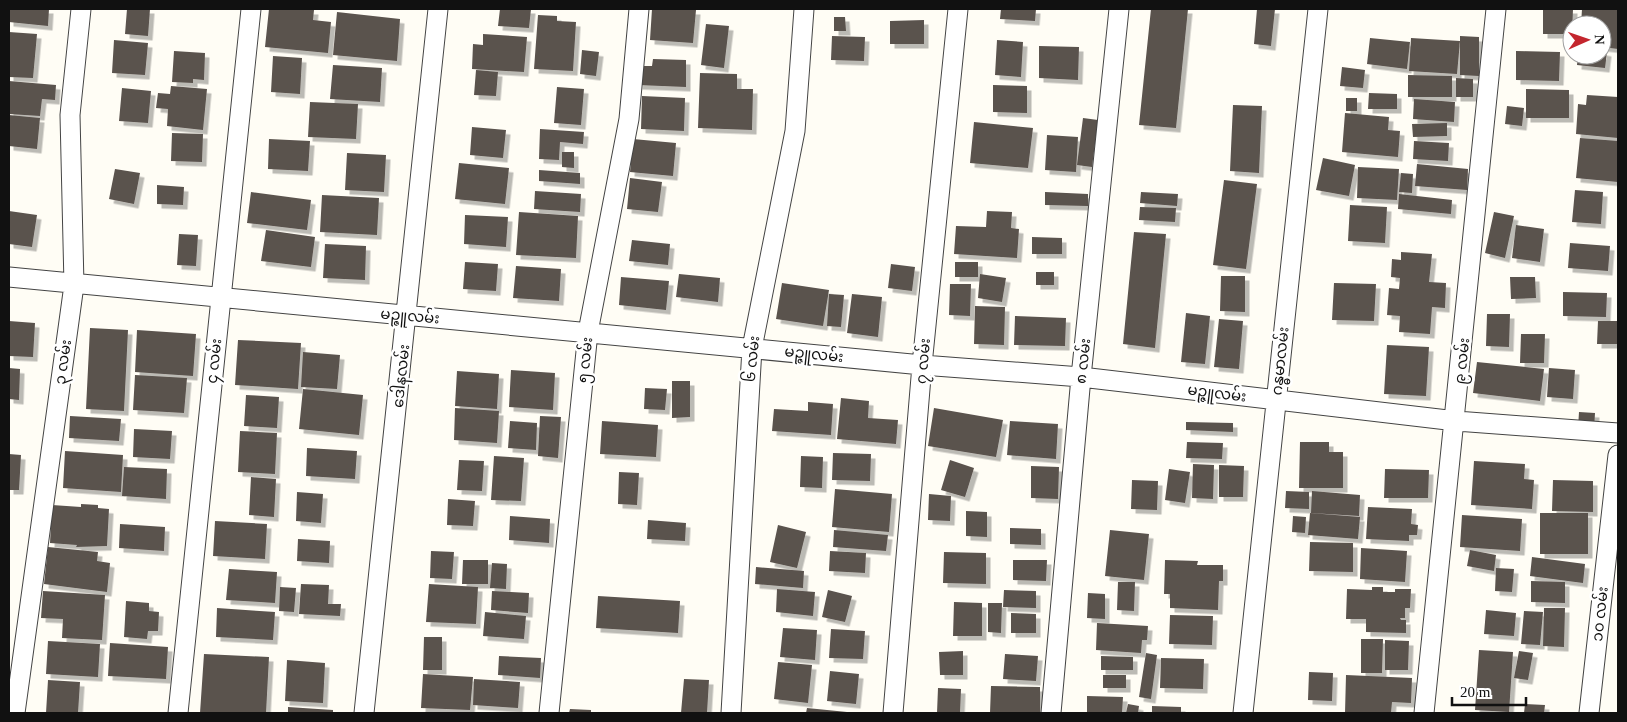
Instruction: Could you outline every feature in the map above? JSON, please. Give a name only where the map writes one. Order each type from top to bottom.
[{"type":"street","name":"၃ လမ်း","points":[[15,713],[74,285],[70,115],[81,9]]},
{"type":"street","name":"၄ လမ်း","points":[[178,713],[250,9]]},
{"type":"street","name":"ဒေါနလမ်း","points":[[364,713],[438,9]]},
{"type":"street","name":"၅ လမ်း","points":[[549,713],[588,332],[629,119],[639,9]]},
{"type":"street","name":"၆ လမ်း","points":[[731,713],[752,348],[794,131],[804,9]]},
{"type":"street","name":"၇ လမ်း","points":[[893,713],[922,365],[958,9]]},
{"type":"street","name":"၈ လမ်း","points":[[1051,713],[1081,377],[1120,9]]},
{"type":"street","name":"ဂန္ဓမာလမ်း","points":[[1243,713],[1318,9]]},
{"type":"street","name":"၉ လမ်း","points":[[1424,713],[1456,421],[1496,9]]},
{"type":"street","name":"မဉ္ဇူလမ်း","points":[[9,277],[74,285],[221,297],[922,365],[1081,377],[1456,421],[1618,433]]},
{"type":"street","name":"၁၀ လမ်း","points":[[1589,713],[1618,455]]},
{"type":"building","points":[[9,9],[49,9],[48,26],[9,22]]},
{"type":"building","points":[[127,9],[150,9],[148,36],[125,34]]},
{"type":"building","points":[[269,9],[314,10],[313,20],[331,22],[328,53],[265,47]]},
{"type":"building","points":[[500,9],[531,9],[529,28],[498,26]]},
{"type":"building","points":[[652,9],[696,10],[693,43],[650,40]]},
{"type":"building","points":[[1001,9],[1036,9],[1035,21],[1000,19]]},
{"type":"building","points":[[1151,9],[1188,9],[1176,128],[1139,125]]},
{"type":"building","points":[[1257,9],[1275,9],[1271,46],[1254,44]]},
{"type":"building","points":[[1543,9],[1573,9],[1573,15],[1562,15],[1562,34],[1543,34]]},
{"type":"building","points":[[1582,9],[1618,9],[1618,49],[1612,48],[1612,15],[1582,15]]},
{"type":"building","points":[[337,12],[400,19],[397,61],[333,55]]},
{"type":"building","points":[[538,15],[557,16],[557,21],[576,22],[573,71],[534,69]]},
{"type":"building","points":[[834,17],[845,17],[846,31],[834,31]]},
{"type":"building","points":[[924,20],[924,44],[890,44],[890,21]]},
{"type":"building","points":[[706,24],[729,26],[724,68],[701,65]]},
{"type":"building","points":[[9,32],[37,34],[33,78],[9,77]]},
{"type":"building","points":[[483,34],[527,37],[524,72],[472,69],[473,44],[483,45]]},
{"type":"building","points":[[832,36],[865,37],[864,61],[831,60]]},
{"type":"building","points":[[1460,36],[1479,37],[1479,76],[1460,75]]},
{"type":"building","points":[[1370,38],[1410,42],[1407,69],[1367,64]]},
{"type":"building","points":[[1411,38],[1460,41],[1457,74],[1409,71]]},
{"type":"building","points":[[114,40],[148,43],[145,75],[112,73]]},
{"type":"building","points":[[997,40],[1023,42],[1021,77],[995,75]]},
{"type":"building","points":[[1039,46],[1079,47],[1078,80],[1039,78]]},
{"type":"building","points":[[582,50],[599,52],[596,76],[580,74]]},
{"type":"building","points":[[174,51],[205,53],[204,80],[193,79],[193,83],[172,82]]},
{"type":"building","points":[[1516,51],[1560,52],[1559,81],[1516,80]]},
{"type":"building","points":[[273,56],[302,58],[300,94],[271,92]]},
{"type":"building","points":[[653,59],[686,60],[686,87],[638,85],[639,66],[652,66]]},
{"type":"building","points":[[333,65],[382,68],[380,102],[330,99]]},
{"type":"building","points":[[1577,65],[1605,65],[1605,68]]},
{"type":"building","points":[[1342,67],[1365,70],[1363,88],[1340,86]]},
{"type":"building","points":[[476,70],[498,72],[496,96],[474,95]]},
{"type":"building","points":[[700,73],[737,74],[737,89],[753,89],[752,130],[698,128]]},
{"type":"building","points":[[1408,75],[1452,76],[1452,97],[1408,97]]},
{"type":"building","points":[[1456,78],[1473,79],[1473,97],[1456,97]]},
{"type":"building","points":[[9,81],[56,85],[55,100],[42,99],[40,116],[9,114]]},
{"type":"building","points":[[993,85],[1027,86],[1027,113],[993,112]]},
{"type":"building","points":[[171,86],[207,89],[203,130],[167,126],[168,109],[156,108],[158,93],[170,94]]},
{"type":"building","points":[[557,87],[584,89],[581,125],[554,123]]},
{"type":"building","points":[[122,88],[151,91],[148,123],[119,121]]},
{"type":"building","points":[[1526,89],[1569,90],[1569,118],[1526,118]]},
{"type":"building","points":[[1369,93],[1397,94],[1397,109],[1368,109]]},
{"type":"building","points":[[1587,95],[1618,97],[1618,138],[1576,134],[1578,104],[1586,105]]},
{"type":"building","points":[[642,96],[685,98],[684,131],[641,129]]},
{"type":"building","points":[[1346,98],[1357,98],[1357,111],[1346,111]]},
{"type":"building","points":[[1414,99],[1455,102],[1454,122],[1413,119]]},
{"type":"building","points":[[310,102],[358,104],[356,139],[308,137]]},
{"type":"building","points":[[1233,105],[1262,106],[1259,173],[1230,171]]},
{"type":"building","points":[[1507,106],[1524,108],[1522,126],[1505,124]]},
{"type":"building","points":[[1345,113],[1389,117],[1388,130],[1400,131],[1398,157],[1342,152]]},
{"type":"building","points":[[9,115],[40,118],[37,149],[9,146]]},
{"type":"building","points":[[1083,118],[1098,120],[1092,167],[1077,165]]},
{"type":"building","points":[[974,122],[1033,128],[1028,168],[970,163]]},
{"type":"building","points":[[1447,123],[1447,136],[1413,137],[1412,124]]},
{"type":"building","points":[[472,127],[506,130],[503,158],[470,155]]},
{"type":"building","points":[[540,129],[584,132],[583,144],[560,142],[559,160],[539,159]]},
{"type":"building","points":[[172,133],[203,134],[202,162],[171,161]]},
{"type":"building","points":[[1047,135],[1078,137],[1076,172],[1045,170]]},
{"type":"building","points":[[1580,138],[1618,141],[1618,182],[1576,178]]},
{"type":"building","points":[[269,139],[310,141],[308,171],[268,169]]},
{"type":"building","points":[[633,139],[676,143],[673,176],[630,172]]},
{"type":"building","points":[[1414,141],[1449,143],[1448,161],[1413,159]]},
{"type":"building","points":[[562,152],[574,152],[574,168],[562,167]]},
{"type":"building","points":[[347,153],[386,155],[384,192],[345,190]]},
{"type":"building","points":[[1323,158],[1355,165],[1349,196],[1316,190]]},
{"type":"building","points":[[459,163],[509,168],[505,204],[455,199]]},
{"type":"building","points":[[1417,164],[1468,169],[1467,190],[1415,186]]},
{"type":"building","points":[[1358,167],[1399,169],[1397,200],[1357,198]]},
{"type":"building","points":[[115,169],[140,173],[134,204],[109,199]]},
{"type":"building","points":[[539,170],[580,173],[580,184],[539,181]]},
{"type":"building","points":[[1401,173],[1413,174],[1412,193],[1399,192]]},
{"type":"building","points":[[630,178],[662,182],[658,212],[627,209]]},
{"type":"building","points":[[1224,180],[1257,184],[1246,269],[1213,265]]},
{"type":"building","points":[[157,185],[184,187],[183,205],[157,204]]},
{"type":"building","points":[[1575,190],[1603,192],[1601,224],[1572,222]]},
{"type":"building","points":[[535,191],[581,194],[580,212],[534,209]]},
{"type":"building","points":[[251,192],[311,200],[307,230],[247,223]]},
{"type":"building","points":[[1045,192],[1088,194],[1088,206],[1045,205]]},
{"type":"building","points":[[1141,192],[1178,194],[1177,206],[1140,203]]},
{"type":"building","points":[[1399,194],[1452,200],[1451,214],[1398,209]]},
{"type":"building","points":[[322,195],[379,198],[377,235],[320,232]]},
{"type":"building","points":[[1350,205],[1387,207],[1385,243],[1348,241]]},
{"type":"building","points":[[1140,207],[1176,208],[1175,222],[1139,220]]},
{"type":"building","points":[[9,211],[37,215],[32,247],[9,244]]},
{"type":"building","points":[[987,211],[1012,212],[1011,228],[1019,229],[1017,258],[954,254],[956,226],[986,227]]},
{"type":"building","points":[[519,212],[578,216],[576,258],[516,255]]},
{"type":"building","points":[[1494,212],[1514,216],[1505,258],[1485,253]]},
{"type":"building","points":[[465,215],[508,217],[506,247],[464,244]]},
{"type":"building","points":[[1516,225],[1544,229],[1540,262],[1512,258]]},
{"type":"building","points":[[266,230],[315,237],[311,267],[261,261]]},
{"type":"building","points":[[1134,232],[1166,234],[1155,348],[1123,344]]},
{"type":"building","points":[[179,234],[198,235],[196,266],[177,265]]},
{"type":"building","points":[[1032,237],[1062,238],[1062,254],[1032,254]]},
{"type":"building","points":[[632,240],[670,244],[668,265],[629,261]]},
{"type":"building","points":[[1570,243],[1610,246],[1608,271],[1568,268]]},
{"type":"building","points":[[325,244],[366,246],[365,280],[323,278]]},
{"type":"building","points":[[1401,252],[1432,254],[1429,282],[1446,283],[1445,308],[1432,307],[1430,334],[1399,332],[1400,316],[1387,315],[1389,288],[1399,289],[1400,278],[1391,277],[1392,259],[1401,260]]},
{"type":"building","points":[[465,262],[498,264],[496,291],[463,289]]},
{"type":"building","points":[[955,262],[978,262],[978,277],[955,277]]},
{"type":"building","points":[[891,264],[915,267],[912,291],[888,288]]},
{"type":"building","points":[[516,266],[561,269],[559,301],[513,298]]},
{"type":"building","points":[[1036,272],[1054,272],[1054,285],[1036,285]]},
{"type":"building","points":[[679,274],[720,278],[718,302],[676,297]]},
{"type":"building","points":[[980,274],[1006,278],[1002,302],[978,298]]},
{"type":"building","points":[[1221,276],[1245,276],[1245,312],[1220,311]]},
{"type":"building","points":[[621,277],[669,281],[666,310],[619,305]]},
{"type":"building","points":[[1510,277],[1535,277],[1536,298],[1511,299]]},
{"type":"building","points":[[782,283],[829,290],[823,326],[776,319]]},
{"type":"building","points":[[1334,283],[1376,284],[1374,321],[1332,320]]},
{"type":"building","points":[[950,284],[971,284],[970,316],[949,315]]},
{"type":"building","points":[[1563,292],[1607,293],[1606,317],[1563,316]]},
{"type":"building","points":[[829,294],[844,295],[841,327],[827,326]]},
{"type":"building","points":[[852,294],[882,297],[878,337],[847,333]]},
{"type":"building","points":[[975,306],[1005,307],[1004,345],[974,344]]},
{"type":"building","points":[[1186,313],[1210,316],[1205,364],[1181,362]]},
{"type":"building","points":[[1487,314],[1510,314],[1509,347],[1486,346]]},
{"type":"building","points":[[1015,316],[1066,318],[1065,346],[1014,345]]},
{"type":"building","points":[[1219,319],[1243,321],[1239,369],[1214,367]]},
{"type":"building","points":[[9,321],[35,323],[33,357],[9,356]]},
{"type":"building","points":[[1598,321],[1618,321],[1618,344],[1597,344]]},
{"type":"building","points":[[90,328],[128,330],[124,411],[86,409]]},
{"type":"building","points":[[137,330],[196,334],[193,376],[135,372]]},
{"type":"building","points":[[1521,334],[1545,334],[1544,363],[1520,363]]},
{"type":"building","points":[[238,340],[301,343],[298,389],[235,385]]},
{"type":"building","points":[[1387,345],[1429,347],[1426,396],[1384,394]]},
{"type":"building","points":[[303,352],[340,355],[337,389],[301,387]]},
{"type":"building","points":[[1477,362],[1544,369],[1540,401],[1473,393]]},
{"type":"building","points":[[9,368],[20,369],[19,400],[9,399]]},
{"type":"building","points":[[1549,368],[1575,370],[1573,399],[1547,397]]},
{"type":"building","points":[[511,370],[555,373],[553,410],[509,407]]},
{"type":"building","points":[[457,371],[499,374],[497,409],[455,406]]},
{"type":"building","points":[[135,375],[187,378],[184,413],[133,410]]},
{"type":"building","points":[[672,381],[690,381],[690,417],[672,418]]},
{"type":"building","points":[[645,388],[667,389],[665,410],[644,409]]},
{"type":"building","points":[[303,389],[363,395],[359,435],[299,429]]},
{"type":"building","points":[[246,395],[279,397],[277,428],[244,426]]},
{"type":"building","points":[[841,398],[869,401],[868,418],[898,420],[896,444],[837,439]]},
{"type":"building","points":[[808,402],[833,404],[831,435],[772,431],[774,409],[808,411]]},
{"type":"building","points":[[455,408],[499,411],[497,443],[454,440]]},
{"type":"building","points":[[934,408],[1003,420],[996,457],[928,446]]},
{"type":"building","points":[[1579,412],[1595,413],[1594,429],[1578,428]]},
{"type":"building","points":[[70,416],[121,419],[119,441],[69,438]]},
{"type":"building","points":[[540,416],[561,417],[558,458],[538,456]]},
{"type":"building","points":[[510,421],[537,423],[536,450],[508,448]]},
{"type":"building","points":[[602,421],[658,425],[656,457],[600,454]]},
{"type":"building","points":[[1010,421],[1058,424],[1056,459],[1007,455]]},
{"type":"building","points":[[1186,422],[1233,423],[1233,432],[1186,430]]},
{"type":"building","points":[[134,429],[172,431],[170,459],[133,457]]},
{"type":"building","points":[[240,431],[277,433],[275,474],[238,472]]},
{"type":"building","points":[[1187,442],[1223,443],[1222,459],[1186,458]]},
{"type":"building","points":[[1300,442],[1329,442],[1329,452],[1343,452],[1343,488],[1299,488]]},
{"type":"building","points":[[307,448],[357,451],[355,479],[306,476]]},
{"type":"building","points":[[65,451],[123,455],[121,492],[63,488]]},
{"type":"building","points":[[833,453],[871,454],[870,481],[832,480]]},
{"type":"building","points":[[9,454],[21,455],[19,490],[9,490]]},
{"type":"building","points":[[494,456],[524,458],[521,501],[491,500]]},
{"type":"building","points":[[801,456],[823,457],[822,488],[800,487]]},
{"type":"building","points":[[459,460],[484,461],[482,491],[457,490]]},
{"type":"building","points":[[950,460],[974,468],[965,497],[941,490]]},
{"type":"building","points":[[1474,461],[1525,464],[1524,479],[1534,480],[1532,509],[1471,505]]},
{"type":"building","points":[[1193,464],[1214,465],[1213,499],[1192,498]]},
{"type":"building","points":[[1219,465],[1244,466],[1243,497],[1219,497]]},
{"type":"building","points":[[1031,466],[1059,467],[1058,499],[1031,498]]},
{"type":"building","points":[[124,467],[167,469],[166,499],[122,496]]},
{"type":"building","points":[[1169,469],[1190,472],[1185,503],[1165,500]]},
{"type":"building","points":[[1385,469],[1429,470],[1428,498],[1384,498]]},
{"type":"building","points":[[619,472],[639,473],[637,505],[618,504]]},
{"type":"building","points":[[251,477],[276,479],[274,517],[249,515]]},
{"type":"building","points":[[1132,480],[1158,481],[1157,510],[1131,509]]},
{"type":"building","points":[[1553,480],[1593,481],[1593,512],[1552,511]]},
{"type":"building","points":[[835,489],[892,494],[889,532],[832,527]]},
{"type":"building","points":[[1286,491],[1309,492],[1309,509],[1285,508]]},
{"type":"building","points":[[1312,491],[1360,495],[1359,516],[1311,513]]},
{"type":"building","points":[[297,492],[323,494],[321,523],[296,521]]},
{"type":"building","points":[[929,494],[951,496],[950,521],[928,520]]},
{"type":"building","points":[[448,499],[475,501],[473,526],[447,525]]},
{"type":"building","points":[[81,504],[98,505],[98,508],[109,509],[107,546],[76,547],[77,545],[50,543],[52,505],[81,507]]},
{"type":"building","points":[[1368,507],[1412,509],[1411,524],[1418,525],[1417,535],[1409,535],[1409,541],[1366,539]]},
{"type":"building","points":[[966,511],[987,512],[987,537],[966,536]]},
{"type":"building","points":[[1310,513],[1360,517],[1358,539],[1308,535]]},
{"type":"building","points":[[1540,513],[1588,513],[1588,554],[1540,554]]},
{"type":"building","points":[[1462,515],[1522,519],[1520,551],[1460,547]]},
{"type":"building","points":[[510,516],[550,519],[549,543],[509,540]]},
{"type":"building","points":[[1293,516],[1306,517],[1305,533],[1292,532]]},
{"type":"building","points":[[648,520],[686,523],[685,541],[647,539]]},
{"type":"building","points":[[215,521],[267,524],[265,559],[213,556]]},
{"type":"building","points":[[120,524],[165,527],[164,551],[119,548]]},
{"type":"building","points":[[778,525],[806,532],[797,568],[770,562]]},
{"type":"building","points":[[1010,528],[1041,529],[1041,545],[1010,544]]},
{"type":"building","points":[[834,530],[888,535],[886,551],[833,547]]},
{"type":"building","points":[[1110,530],[1149,534],[1144,580],[1105,576]]},
{"type":"building","points":[[298,539],[330,541],[329,563],[297,561]]},
{"type":"building","points":[[1310,542],[1353,543],[1353,572],[1309,571]]},
{"type":"building","points":[[48,547],[98,552],[97,561],[110,563],[107,592],[44,584]]},
{"type":"building","points":[[1361,548],[1407,551],[1405,582],[1360,579]]},
{"type":"building","points":[[1470,550],[1496,555],[1494,571],[1467,566]]},
{"type":"building","points":[[431,551],[454,552],[452,579],[430,578]]},
{"type":"building","points":[[830,551],[866,553],[865,573],[829,571]]},
{"type":"building","points":[[944,552],[986,553],[986,584],[943,583]]},
{"type":"building","points":[[1532,557],[1585,564],[1583,583],[1530,576]]},
{"type":"building","points":[[463,560],[488,560],[488,584],[462,584]]},
{"type":"building","points":[[1013,560],[1047,560],[1046,581],[1013,580]]},
{"type":"building","points":[[1165,560],[1198,561],[1197,565],[1223,565],[1223,581],[1219,581],[1218,610],[1170,608],[1170,594],[1164,594]]},
{"type":"building","points":[[492,563],[507,564],[506,589],[490,588]]},
{"type":"building","points":[[756,567],[804,571],[803,588],[755,584]]},
{"type":"building","points":[[1496,568],[1514,569],[1512,592],[1495,591]]},
{"type":"building","points":[[229,569],[277,572],[275,603],[226,600]]},
{"type":"building","points":[[1531,581],[1565,582],[1565,603],[1531,602]]},
{"type":"building","points":[[1118,582],[1135,582],[1134,611],[1117,610]]},
{"type":"building","points":[[301,584],[329,585],[328,604],[341,604],[340,616],[299,614]]},
{"type":"building","points":[[429,584],[478,587],[476,624],[426,622]]},
{"type":"building","points":[[280,587],[296,588],[294,612],[279,611]]},
{"type":"building","points":[[1372,587],[1383,587],[1383,592],[1395,592],[1395,589],[1411,589],[1410,608],[1405,608],[1405,618],[1400,618],[1401,620],[1406,620],[1406,633],[1366,632],[1366,619],[1346,619],[1347,589],[1372,590]]},
{"type":"building","points":[[777,589],[815,592],[813,616],[776,612]]},
{"type":"building","points":[[828,590],[852,596],[845,622],[822,617]]},
{"type":"building","points":[[1004,590],[1036,591],[1036,608],[1003,607]]},
{"type":"building","points":[[43,591],[105,595],[102,640],[62,638],[63,619],[41,618]]},
{"type":"building","points":[[492,591],[529,593],[528,613],[491,610]]},
{"type":"building","points":[[1088,593],[1105,594],[1105,619],[1087,618]]},
{"type":"building","points":[[598,596],[680,601],[678,633],[596,628]]},
{"type":"building","points":[[126,601],[149,603],[149,611],[159,612],[158,631],[148,631],[147,639],[124,637]]},
{"type":"building","points":[[954,602],[982,603],[982,636],[953,636]]},
{"type":"building","points":[[988,603],[1002,603],[1001,633],[988,632]]},
{"type":"building","points":[[217,608],[275,612],[273,640],[216,637]]},
{"type":"building","points":[[1544,608],[1565,608],[1564,647],[1543,646]]},
{"type":"building","points":[[1486,610],[1516,613],[1514,636],[1484,634]]},
{"type":"building","points":[[1524,611],[1543,612],[1540,645],[1521,644]]},
{"type":"building","points":[[485,612],[526,616],[524,639],[483,636]]},
{"type":"building","points":[[1011,613],[1036,614],[1036,633],[1011,633]]},
{"type":"building","points":[[1170,615],[1213,616],[1212,645],[1169,644]]},
{"type":"building","points":[[1097,623],[1148,626],[1147,640],[1142,640],[1141,653],[1096,650]]},
{"type":"building","points":[[783,628],[817,630],[815,660],[780,657]]},
{"type":"building","points":[[831,629],[865,631],[863,659],[829,658]]},
{"type":"building","points":[[424,637],[442,637],[442,670],[423,670]]},
{"type":"building","points":[[1361,639],[1383,639],[1382,673],[1361,673]]},
{"type":"building","points":[[1385,640],[1409,641],[1408,670],[1385,670]]},
{"type":"building","points":[[48,641],[100,644],[98,677],[46,674]]},
{"type":"building","points":[[110,643],[168,647],[166,679],[108,676]]},
{"type":"building","points":[[1479,650],[1513,652],[1509,712],[1475,710]]},
{"type":"building","points":[[963,651],[963,675],[940,675],[939,652]]},
{"type":"building","points":[[1519,651],[1533,653],[1528,680],[1514,678]]},
{"type":"building","points":[[1146,653],[1157,655],[1151,699],[1139,697]]},
{"type":"building","points":[[204,654],[269,657],[266,713],[200,713]]},
{"type":"building","points":[[1005,654],[1038,656],[1036,681],[1003,679]]},
{"type":"building","points":[[499,656],[541,658],[540,678],[498,675]]},
{"type":"building","points":[[1101,656],[1133,657],[1133,670],[1101,670]]},
{"type":"building","points":[[1161,658],[1204,659],[1203,689],[1160,688]]},
{"type":"building","points":[[287,660],[325,663],[323,703],[285,701]]},
{"type":"building","points":[[778,662],[812,665],[808,703],[774,699]]},
{"type":"building","points":[[830,671],[859,674],[856,704],[827,701]]},
{"type":"building","points":[[1309,672],[1333,673],[1332,701],[1308,700]]},
{"type":"building","points":[[423,674],[473,677],[470,710],[421,708]]},
{"type":"building","points":[[1103,675],[1126,675],[1126,688],[1103,688]]},
{"type":"building","points":[[1346,675],[1412,678],[1411,703],[1392,702],[1391,713],[1345,713]]},
{"type":"building","points":[[474,679],[520,682],[518,708],[473,705]]},
{"type":"building","points":[[684,679],[709,680],[707,713],[681,713]]},
{"type":"building","points":[[48,680],[80,682],[78,713],[46,713]]},
{"type":"building","points":[[991,686],[1040,687],[1040,713],[990,713]]},
{"type":"building","points":[[938,688],[961,689],[960,713],[937,713]]},
{"type":"building","points":[[1087,696],[1123,697],[1122,713],[1087,713]]},
{"type":"building","points":[[1128,704],[1139,706],[1138,713],[1126,713]]},
{"type":"building","points":[[1525,704],[1545,705],[1544,713],[1524,713]]},
{"type":"building","points":[[1152,706],[1181,707],[1181,713],[1152,713]]},
{"type":"building","points":[[288,707],[333,710],[333,713],[288,713]]},
{"type":"building","points":[[807,708],[847,712],[847,713],[806,713]]},
{"type":"building","points":[[570,709],[591,710],[591,713],[569,713]]}]
